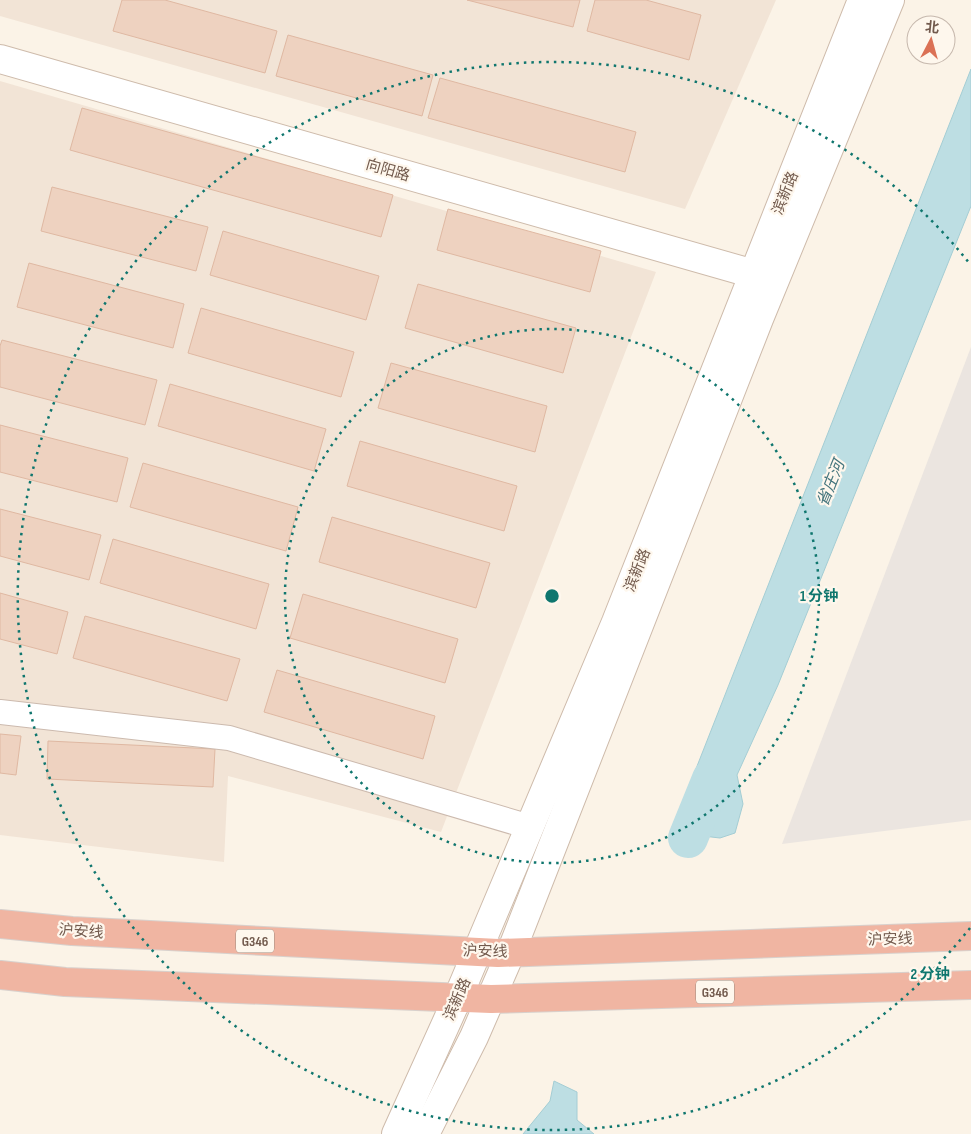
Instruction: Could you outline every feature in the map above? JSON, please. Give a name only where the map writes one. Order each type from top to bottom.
[{"type":"highway","name":"沪安线","points":[[0,924],[72,931],[477,952],[971,936]]},
{"type":"highway","name":"G346","points":[[0,975],[65,982],[492,999],[971,985]]},
{"type":"main road","name":"滨新路","points":[[425,1134],[492,999],[511,952],[763,279],[862,0]]},
{"type":"main road","name":"滨新路","points":[[396,1134],[458,997],[763,279],[890,0]]},
{"type":"main road","name":"向阳路","points":[[0,59],[763,279]]},
{"type":"street","points":[[0,712],[229,738],[530,827]]},
{"type":"shaded area","points":[[0,0],[776,0],[685,209],[0,16]]},
{"type":"shaded area","points":[[0,81],[656,272],[441,832],[228,776],[224,862],[0,835]]},
{"type":"shaded area","points":[[971,347],[971,820],[782,844]]},
{"type":"water","points":[[971,69],[971,206],[778,685],[737,775],[743,804],[735,833],[720,838],[694,835],[679,812]]},
{"type":"water","points":[[554,1081],[577,1092],[577,1120],[594,1134],[523,1134],[550,1101]]},
{"type":"building","points":[[122,0],[165,0],[277,31],[265,73],[113,31]]},
{"type":"building","points":[[467,0],[580,0],[573,27]]},
{"type":"building","points":[[595,0],[646,0],[701,15],[689,60],[587,31]]},
{"type":"building","points":[[288,35],[433,75],[422,116],[276,76]]},
{"type":"building","points":[[440,78],[636,132],[625,172],[428,118]]},
{"type":"building","points":[[82,108],[393,195],[381,237],[70,150]]},
{"type":"building","points":[[52,187],[208,227],[196,271],[41,231]]},
{"type":"building","points":[[448,209],[601,251],[590,292],[437,250]]},
{"type":"building","points":[[223,231],[379,276],[366,320],[210,275]]},
{"type":"building","points":[[29,263],[184,304],[173,348],[17,307]]},
{"type":"building","points":[[418,284],[576,328],[563,373],[405,328]]},
{"type":"building","points":[[201,308],[354,352],[341,397],[188,353]]},
{"type":"building","points":[[2,340],[157,380],[145,425],[0,387],[0,346]]},
{"type":"building","points":[[391,363],[547,406],[535,452],[378,408]]},
{"type":"building","points":[[170,384],[326,429],[314,471],[158,426]]},
{"type":"building","points":[[0,425],[128,458],[117,502],[0,472]]},
{"type":"building","points":[[360,441],[517,486],[504,531],[347,486]]},
{"type":"building","points":[[143,463],[298,507],[286,551],[130,507]]},
{"type":"building","points":[[0,509],[101,535],[89,580],[0,556]]},
{"type":"building","points":[[332,517],[490,563],[476,608],[319,562]]},
{"type":"building","points":[[113,539],[269,584],[256,629],[100,583]]},
{"type":"building","points":[[0,593],[68,612],[57,654],[0,639]]},
{"type":"building","points":[[303,594],[458,639],[445,683],[290,638]]},
{"type":"building","points":[[85,616],[240,659],[227,701],[73,658]]},
{"type":"building","points":[[277,670],[435,716],[423,759],[264,712]]},
{"type":"building","points":[[0,734],[21,736],[16,775],[0,773]]},
{"type":"building","points":[[48,741],[215,749],[213,787],[47,779]]},
{"type":"waterway","name":"省庄河","points":[[688,838],[712,779]]}]
